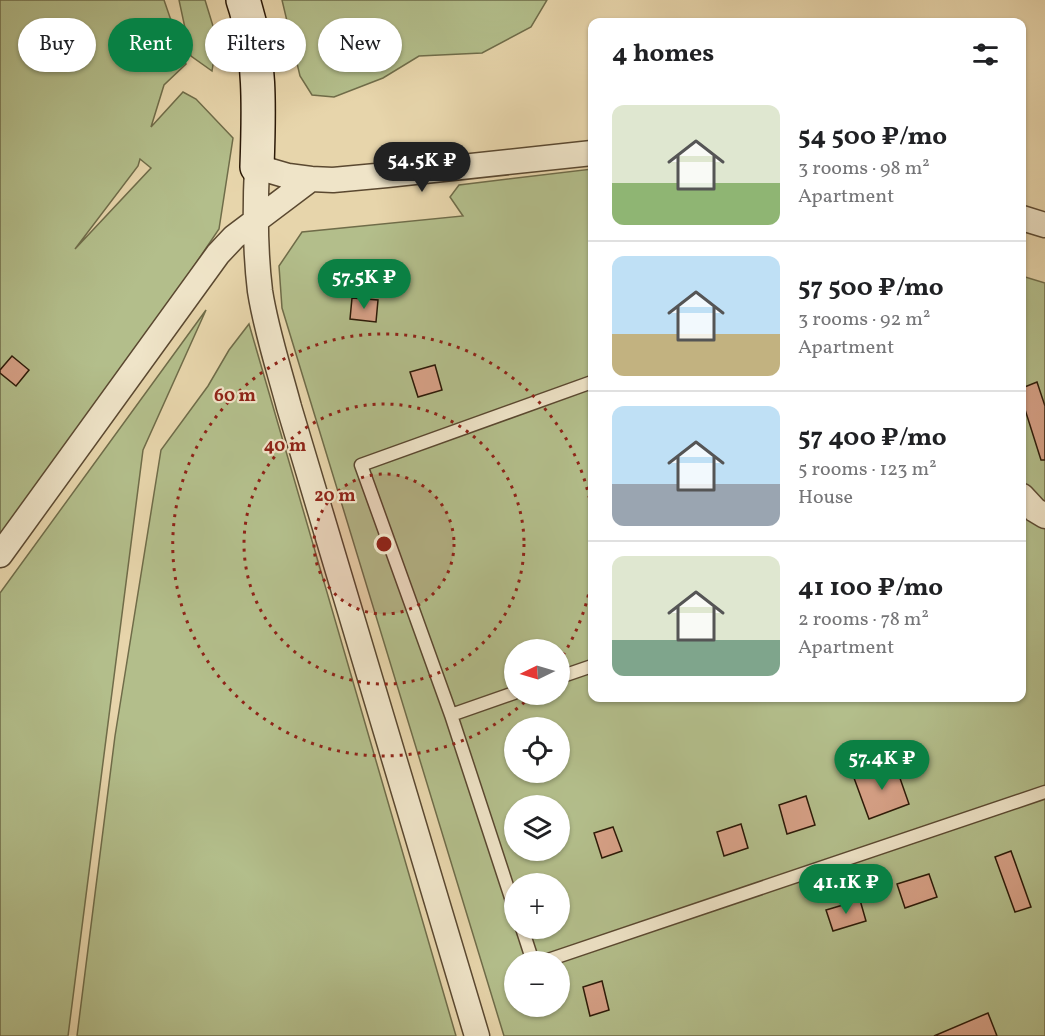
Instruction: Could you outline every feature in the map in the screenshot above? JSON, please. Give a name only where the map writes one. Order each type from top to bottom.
[{"type":"street","points":[[243,0],[254,42],[257,73],[255,220],[259,282],[264,313],[289,407],[477,1036]]},
{"type":"street","points":[[256,167],[288,176],[333,180],[588,153]]},
{"type":"street","points":[[0,555],[218,254],[255,220],[311,179]]},
{"type":"street","points":[[1026,219],[1045,225]]},
{"type":"lane","points":[[504,877],[451,715],[361,465],[588,383]]},
{"type":"lane","points":[[570,674],[588,667]]},
{"type":"lane","points":[[451,715],[504,696]]},
{"type":"lane","points":[[570,953],[1045,792]]},
{"type":"green space","points":[[0,0],[164,0],[170,18],[108,18],[108,72],[178,72],[164,85],[151,127],[183,92],[196,99],[233,138],[219,229],[108,393],[0,538]],"holes":[[[140,159],[151,168],[75,249],[138,166]]]},
{"type":"green space","points":[[179,0],[205,0],[211,18],[205,18],[205,66],[193,57],[193,18],[183,18]]},
{"type":"green space","points":[[282,0],[547,0],[531,27],[482,53],[419,56],[402,66],[402,18],[318,18],[318,72],[393,72],[334,97],[312,95],[300,76],[299,72],[306,72],[306,18],[286,18]]},
{"type":"green space","points":[[588,169],[588,702],[1026,702],[1026,277],[1045,283],[1045,1036],[504,1036],[282,308],[279,266],[302,232],[463,216],[450,197],[459,185]]},
{"type":"green space","points":[[206,310],[143,450],[68,1036],[0,1036],[0,593]]},
{"type":"green space","points":[[249,324],[456,1036],[77,1036],[115,736],[161,450],[208,386],[229,350]]},
{"type":"building","points":[[352,298],[378,300],[376,322],[350,319]]},
{"type":"building","points":[[12,356],[29,370],[16,386],[0,373]]},
{"type":"building","points":[[435,365],[442,390],[418,397],[410,372]]},
{"type":"building","points":[[1037,382],[1045,406],[1045,460],[1041,460],[1026,413],[1026,386]]},
{"type":"building","points":[[895,764],[909,804],[869,819],[854,778]]},
{"type":"building","points":[[806,796],[815,825],[787,834],[779,805]]},
{"type":"building","points":[[741,824],[748,848],[724,856],[717,832]]},
{"type":"building","points":[[613,827],[622,851],[602,858],[594,833]]},
{"type":"building","points":[[1011,851],[1031,907],[1015,912],[995,857]]},
{"type":"building","points":[[929,874],[937,897],[905,908],[897,884]]},
{"type":"building","points":[[860,900],[866,921],[833,931],[826,910]]},
{"type":"building","points":[[602,981],[609,1010],[590,1016],[583,987]]},
{"type":"building","points":[[988,1013],[997,1036],[934,1036]]}]
